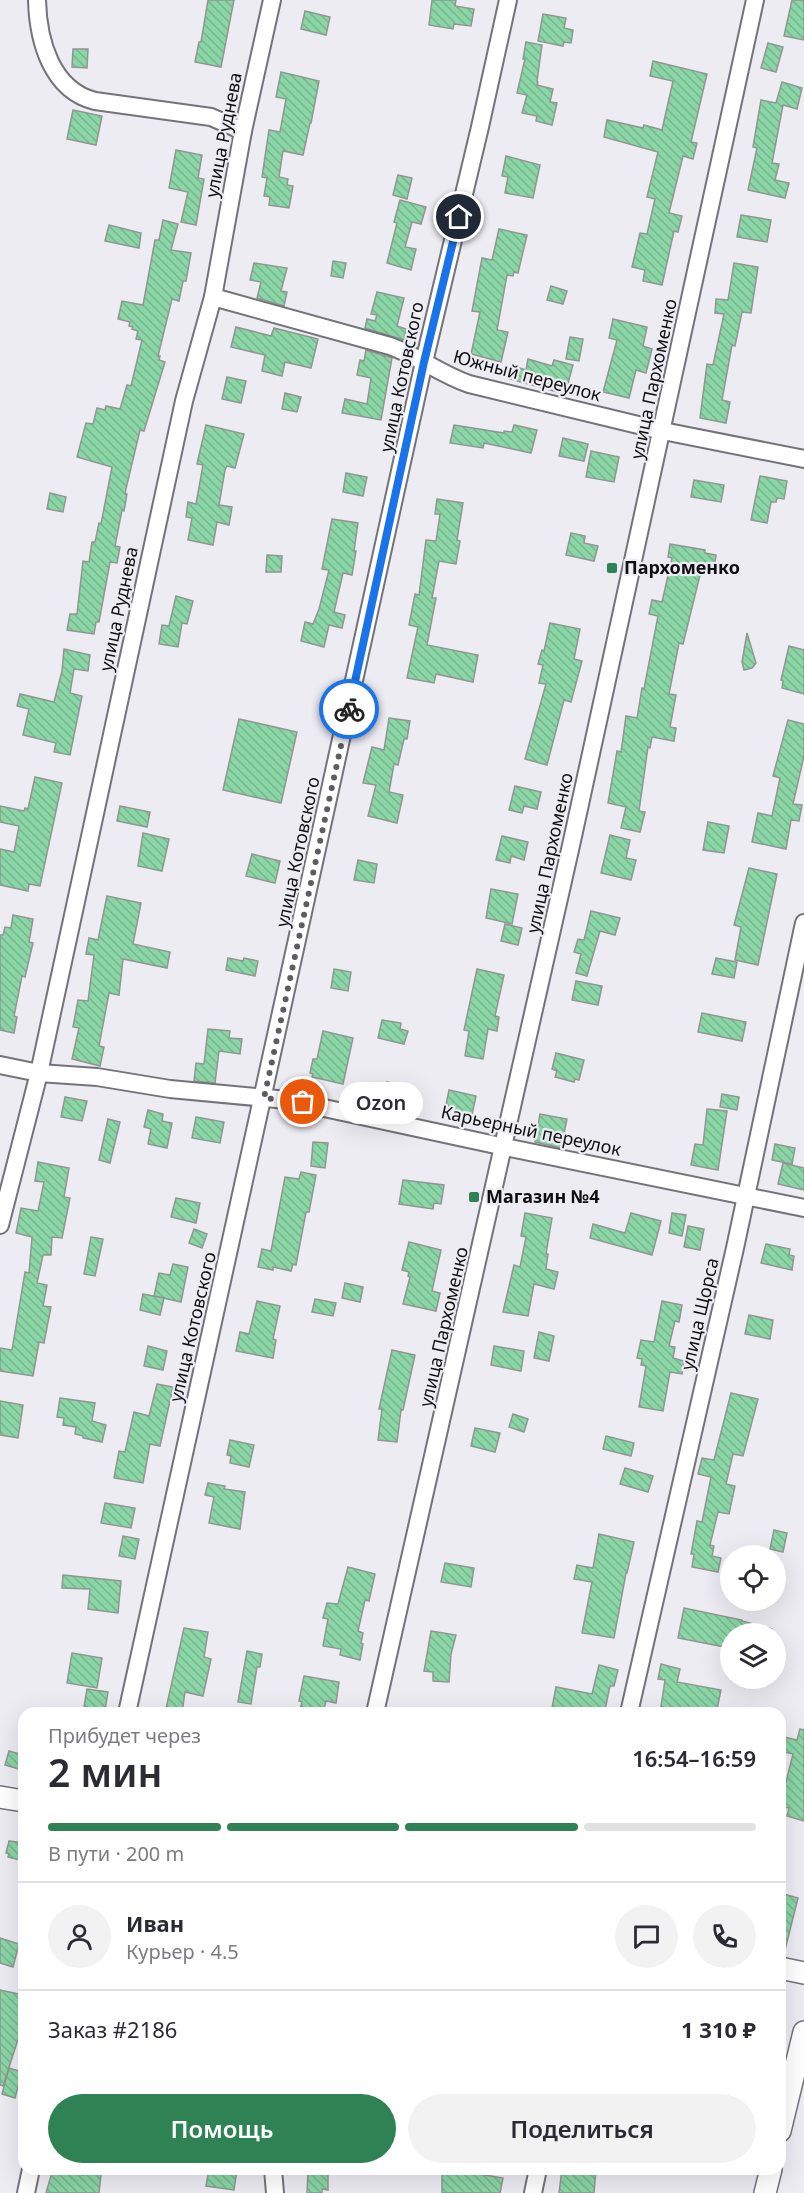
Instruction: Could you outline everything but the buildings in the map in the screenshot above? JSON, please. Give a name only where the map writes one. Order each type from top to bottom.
[{"type":"street","points":[[37,0],[38,27],[47,55],[57,74],[76,95],[95,101],[211,117],[243,131]]},
{"type":"street","name":"улица Руднева","points":[[0,1225],[39,1073],[184,401],[213,297],[243,131],[272,0]]},
{"type":"street","name":"улица Котовского","points":[[128,1707],[424,362],[508,0]]},
{"type":"street","name":"улица Пархоменко","points":[[376,1707],[505,1147],[663,431],[755,0]]},
{"type":"street","name":"Южный переулок","points":[[213,297],[390,345],[450,378],[469,384],[663,431],[804,459]]},
{"type":"street","name":"улица Щорса","points":[[630,1707],[746,1196],[804,923]]},
{"type":"street","name":"Карьерный переулок","points":[[0,1065],[39,1073],[97,1077],[170,1089],[321,1106],[505,1147],[804,1208]]},
{"type":"street","points":[[0,1797],[18,1800]]},
{"type":"street","points":[[786,1969],[804,1973]]},
{"type":"street","points":[[786,2106],[804,2032]]},
{"type":"street","points":[[26,2193],[30,2175]]},
{"type":"street","points":[[274,2175],[275,2193]]},
{"type":"street","points":[[533,2193],[537,2175]]},
{"type":"street","points":[[765,2193],[770,2175]]},
{"type":"way so far","points":[[303,1102],[264,1098],[349,709]]},
{"type":"place","name":"Пархоменко","points":[[612,568]]},
{"type":"place","name":"Ozon","points":[[303,1102]]},
{"type":"place","name":"Магазин №4","points":[[474,1197]]},
{"type":"route","points":[[349,709],[424,362],[459,217]]}]
